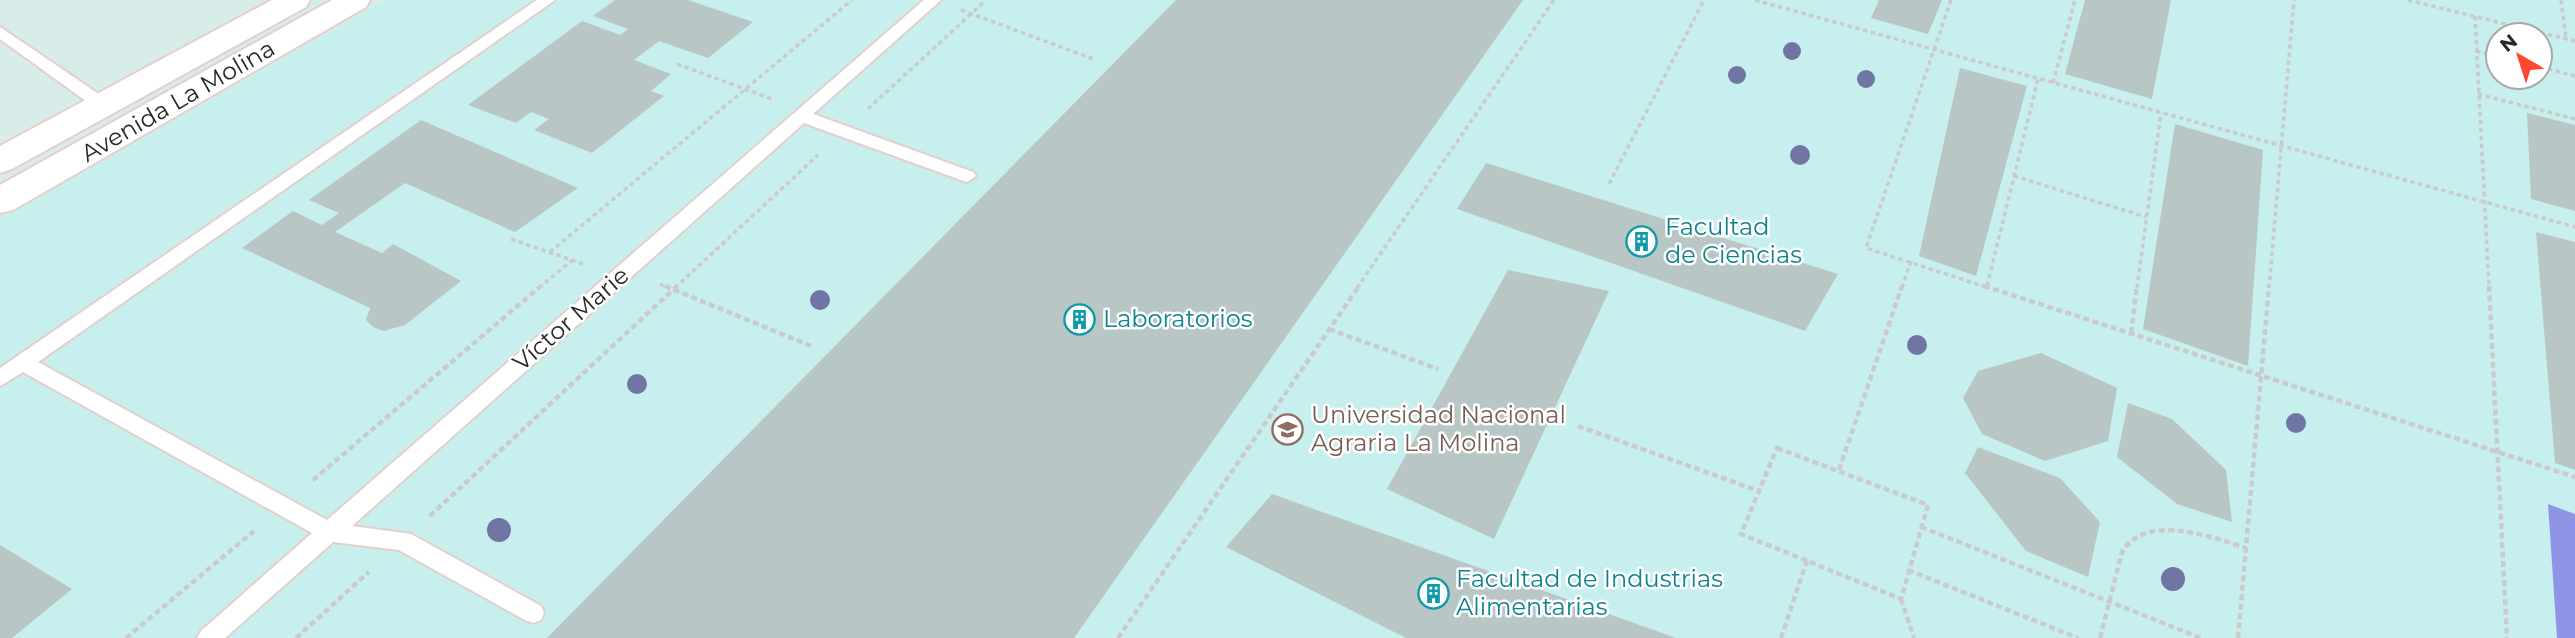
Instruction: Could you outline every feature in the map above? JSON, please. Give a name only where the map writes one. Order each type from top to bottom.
[{"type":"main road","name":"Avenida La Molina","points":[[0,162],[295,0]]},
{"type":"main road","name":"Avenida La Molina","points":[[0,201],[355,0]]},
{"type":"lane","points":[[0,378],[25,364],[547,0]]},
{"type":"lane","name":"Víctor Marie","points":[[209,638],[933,0]]},
{"type":"lane","points":[[0,32],[103,105]]},
{"type":"lane","points":[[803,114],[967,176]]},
{"type":"lane","points":[[25,364],[329,532],[403,541],[533,613]]},
{"type":"path","points":[[550,252],[852,0]]},
{"type":"path","points":[[296,638],[986,0]]},
{"type":"path","points":[[1118,638],[1553,0]]},
{"type":"path","points":[[1609,184],[1704,0]]},
{"type":"path","points":[[1755,0],[2575,227]]},
{"type":"path","points":[[1951,0],[1866,248],[2575,477]]},
{"type":"path","points":[[2053,83],[2075,0]]},
{"type":"path","points":[[2238,638],[2294,0]]},
{"type":"path","points":[[2408,0],[2575,41]]},
{"type":"path","points":[[2561,0],[2566,38]]},
{"type":"path","points":[[953,8],[1096,61]]},
{"type":"path","points":[[2474,16],[2507,638]]},
{"type":"path","points":[[2476,51],[2484,53]]},
{"type":"path","points":[[677,64],[746,89],[803,114]]},
{"type":"path","points":[[2554,71],[2575,76]]},
{"type":"path","points":[[1987,286],[2038,79]]},
{"type":"path","points":[[2478,94],[2575,119]]},
{"type":"path","points":[[2131,333],[2161,113]]},
{"type":"path","points":[[2014,176],[2146,216]]},
{"type":"path","points":[[511,239],[591,267]]},
{"type":"path","points":[[313,480],[572,260]]},
{"type":"path","points":[[1839,470],[1910,261]]},
{"type":"path","points":[[656,282],[811,346]]},
{"type":"path","points":[[1329,329],[1438,369]]},
{"type":"path","points":[[1578,426],[1759,491]]},
{"type":"path","points":[[1901,599],[1741,534],[1777,448],[1927,505],[1901,599],[1914,638]]},
{"type":"path","points":[[1921,527],[2202,638]]},
{"type":"path","points":[[2100,638],[2122,552],[2128,542],[2164,529],[2180,529],[2246,548]]},
{"type":"path","points":[[126,638],[254,531]]},
{"type":"path","points":[[1780,638],[1807,560]]},
{"type":"path","points":[[1908,570],[2078,638]]},
{"type":"shaded area","name":"Universidad Nacional Agraria La Molina","points":[[385,0],[2575,0],[2575,638],[0,638],[0,220]]},
{"type":"shaded area","points":[[2548,504],[2575,514],[2575,638],[2557,638]]},
{"type":"building","points":[[615,0],[688,0],[753,22],[708,58],[659,41],[634,60],[671,74],[651,91],[664,96],[592,153],[534,130],[549,119],[531,112],[516,123],[468,105],[582,21],[620,35],[628,29],[593,16]]},
{"type":"building","name":"Laboratorios","points":[[1176,0],[1523,0],[1074,638],[547,638]]},
{"type":"building","points":[[1879,0],[1942,0],[1928,34],[1871,18]]},
{"type":"building","points":[[2085,0],[2171,0],[2152,99],[2065,74]]},
{"type":"building","points":[[1960,68],[2027,86],[1976,276],[1919,256]]},
{"type":"building","points":[[2527,113],[2575,125],[2575,211],[2531,199]]},
{"type":"building","points":[[421,120],[578,188],[515,232],[405,183],[335,232],[382,253],[393,244],[461,281],[405,325],[384,331],[373,327],[366,320],[370,308],[242,248],[293,211],[322,225],[339,213],[309,200]]},
{"type":"building","points":[[2175,124],[2263,150],[2248,366],[2143,329]]},
{"type":"building","name":"Facultad de Ciencias","points":[[1486,163],[1838,274],[1805,331],[1457,209]]},
{"type":"building","points":[[2536,232],[2575,242],[2575,470],[2555,463]]},
{"type":"building","points":[[1508,270],[1609,291],[1494,539],[1387,489]]},
{"type":"building","points":[[2041,353],[2117,388],[2108,441],[2045,461],[1982,434],[1963,398],[1978,371]]},
{"type":"building","points":[[2128,403],[2172,419],[2226,470],[2232,522],[2177,504],[2117,457]]},
{"type":"building","points":[[1978,447],[2060,478],[2100,522],[2088,577],[2026,551],[1965,473]]},
{"type":"building","name":"Facultad de Industrias Alimentarias","points":[[1272,494],[1676,638],[1406,638],[1226,547]]},
{"type":"building","points":[[0,545],[72,589],[12,638],[0,638]]},
{"type":"place","name":"Facultad de Ciencias","points":[[1642,241]]},
{"type":"place","name":"Laboratorios","points":[[1080,319]]},
{"type":"place","name":"Universidad Nacional Agraria La Molina","points":[[1288,429]]},
{"type":"place","name":"Facultad de Industrias Alimentarias","points":[[1433,593]]}]
